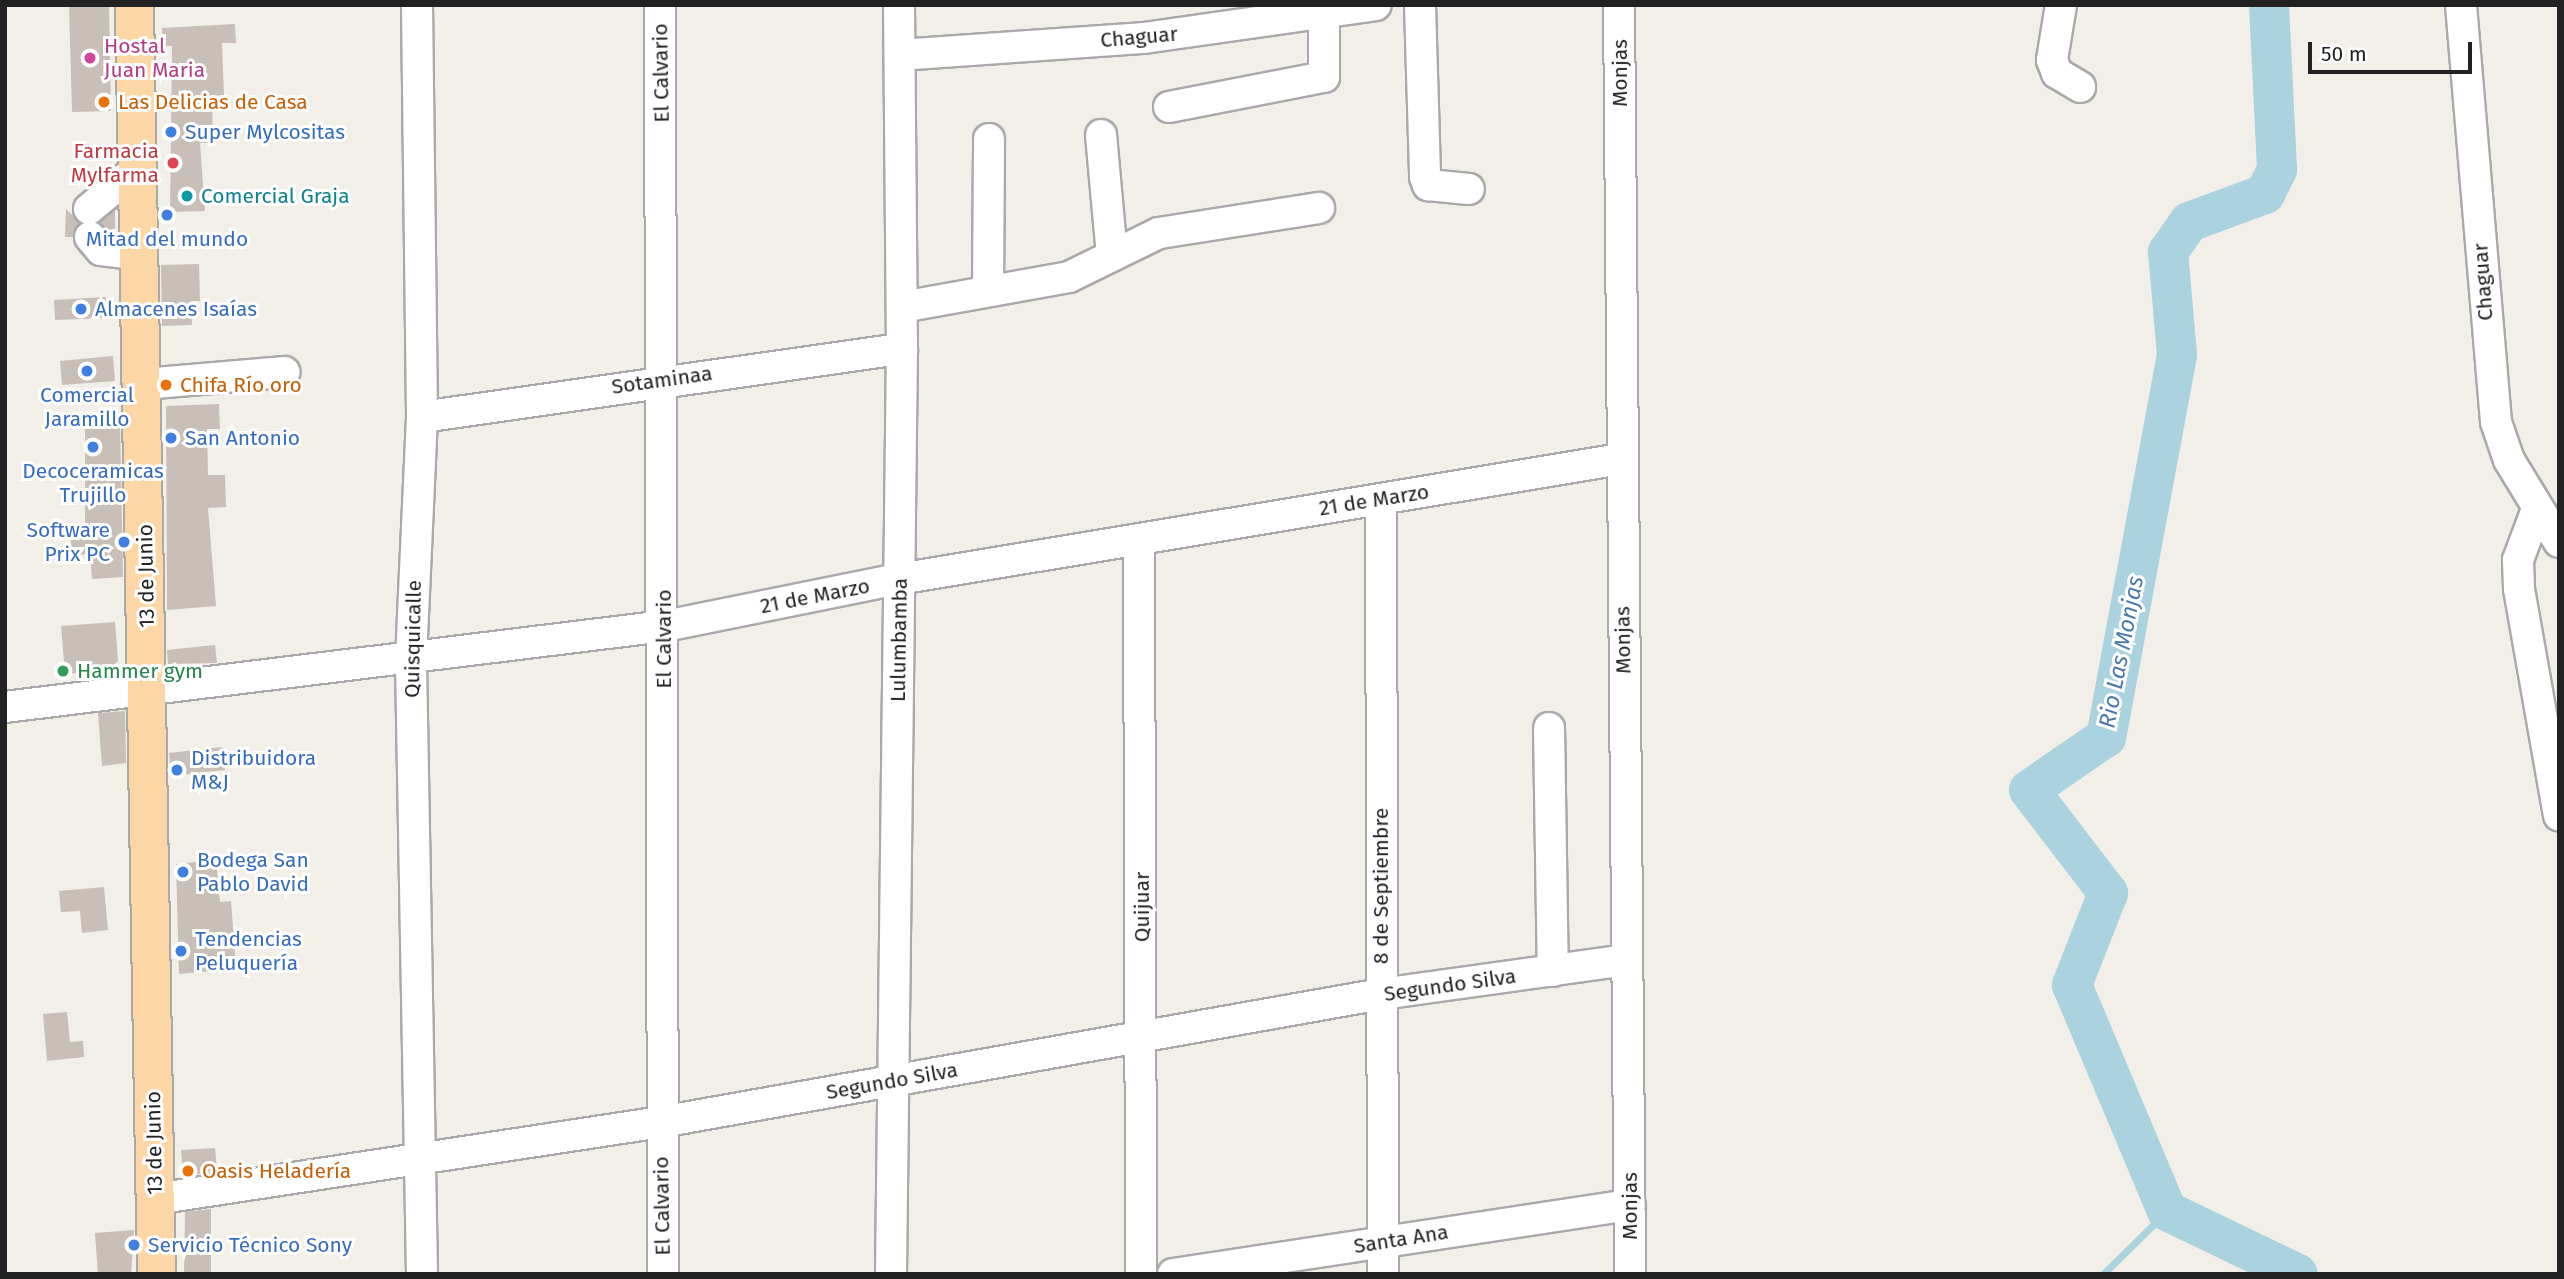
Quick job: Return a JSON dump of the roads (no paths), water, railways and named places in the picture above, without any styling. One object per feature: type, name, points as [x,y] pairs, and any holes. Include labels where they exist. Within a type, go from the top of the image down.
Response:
[{"type":"main road","name":"13 de Junio","points":[[134,5],[136,254],[144,384],[156,1274]]},
{"type":"street","name":"Quisquicalle","points":[[418,5],[422,417],[411,662],[422,1274]]},
{"type":"street","name":"El Calvario","points":[[660,5],[660,379],[665,626],[661,1122],[663,1274]]},
{"type":"street","name":"Lulumbamba","points":[[891,1274],[902,349],[899,5]]},
{"type":"street","name":"Chaguar","points":[[900,55],[1144,38],[1376,5]]},
{"type":"street","points":[[1420,5],[1425,177],[1436,188],[1469,189]]},
{"type":"street","name":"Monjas","points":[[1619,5],[1630,1274]]},
{"type":"street","points":[[2061,5],[2052,60],[2057,73],[2080,88]]},
{"type":"street","name":"Chaguar","points":[[2461,5],[2489,382],[2509,460],[2559,542]]},
{"type":"street","points":[[1169,107],[1324,76],[1310,13]]},
{"type":"street","points":[[1101,135],[1112,256]]},
{"type":"street","points":[[988,291],[989,139]]},
{"type":"street","points":[[136,170],[90,223],[100,250],[136,254]]},
{"type":"street","points":[[902,307],[1069,277],[1159,233],[1319,208]]},
{"type":"street","name":"Sotaminaa","points":[[422,417],[660,379],[902,349]]},
{"type":"street","points":[[144,384],[284,372]]},
{"type":"street","name":"21 de Marzo","points":[[5,707],[411,662],[665,626],[899,579],[1621,459]]},
{"type":"street","name":"8 de Septiembre","points":[[1381,499],[1383,1274]]},
{"type":"street","points":[[2537,509],[2518,560],[2519,589],[2559,816]]},
{"type":"street","name":"Quijuar","points":[[1139,540],[1143,1036],[1141,1274]]},
{"type":"street","points":[[1549,728],[1553,971]]},
{"type":"street","name":"Segundo Silva","points":[[155,1199],[421,1162],[1381,994],[1627,960]]},
{"type":"street","name":"Santa Ana","points":[[1173,1274],[1630,1205]]},
{"type":"waterway","name":"Rio Las Monjas","points":[[2269,5],[2277,170],[2265,194],[2189,222],[2168,252],[2177,355],[2106,737],[2029,790],[2108,893],[2072,985],[2167,1211],[2298,1274]]},
{"type":"waterway","points":[[2103,1274],[2167,1211]]},
{"type":"place","name":"Hostal Juan Maria","points":[[90,58]]},
{"type":"place","name":"Las Delicias de Casa","points":[[104,102]]},
{"type":"place","name":"Super Mylcositas","points":[[171,132]]},
{"type":"place","name":"Farmacia Mylfarma","points":[[173,163]]},
{"type":"place","name":"Comercial Graja","points":[[187,196]]},
{"type":"place","name":"Mitad del mundo","points":[[167,215]]},
{"type":"place","name":"Almacenes Isaías","points":[[81,309]]},
{"type":"place","name":"Comercial Jaramillo","points":[[87,371]]},
{"type":"place","name":"Chifa Río oro","points":[[166,385]]},
{"type":"place","name":"San Antonio","points":[[171,438]]},
{"type":"place","name":"Decoceramicas Trujillo","points":[[93,447]]},
{"type":"place","name":"Software Prix PC","points":[[124,542]]},
{"type":"place","name":"Hammer gym","points":[[63,671]]},
{"type":"place","name":"Distribuidora M&J","points":[[177,770]]},
{"type":"place","name":"Bodega San Pablo David","points":[[183,872]]},
{"type":"place","name":"Tendencias Peluquería","points":[[181,951]]},
{"type":"place","name":"Oasis Heladería","points":[[188,1171]]},
{"type":"place","name":"Servicio Técnico Sony","points":[[134,1245]]}]
